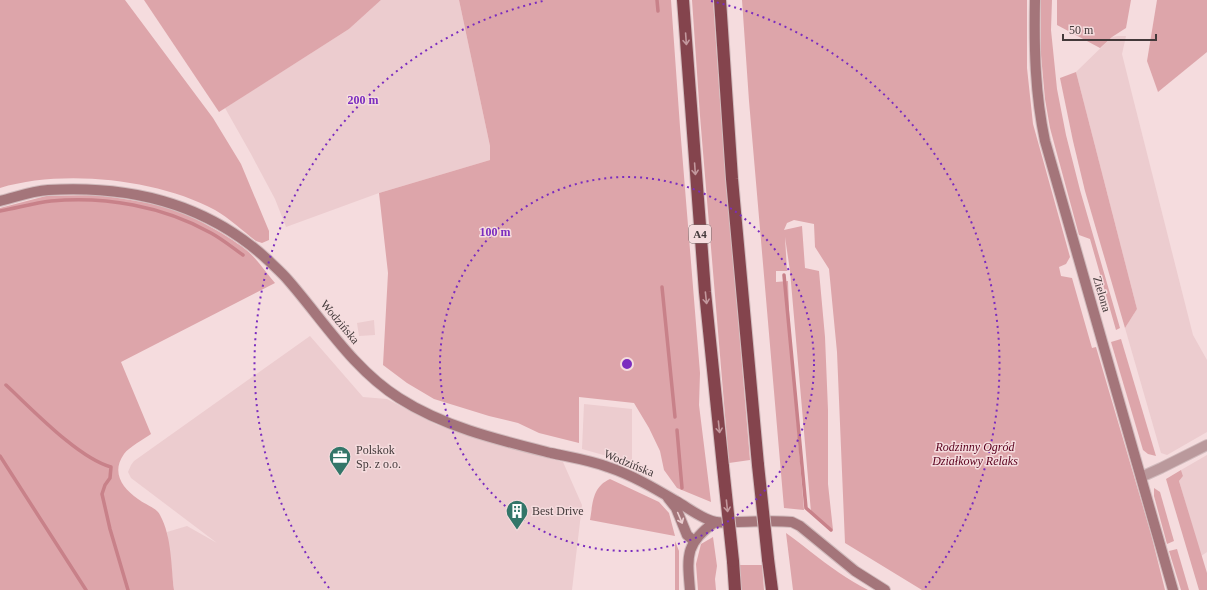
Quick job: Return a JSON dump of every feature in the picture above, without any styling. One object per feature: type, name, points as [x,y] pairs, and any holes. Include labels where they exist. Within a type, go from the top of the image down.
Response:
[{"type":"highway","name":"A4","points":[[683,0],[702,260],[736,590]]},
{"type":"highway","points":[[720,0],[733,187],[758,465],[772,590]]},
{"type":"street","name":"Zielona","points":[[1035,0],[1035,67],[1039,106],[1045,141],[1173,590]]},
{"type":"street","name":"Wodzińska","points":[[0,201],[46,190],[93,189],[128,192],[148,196],[172,204],[219,223],[253,246],[287,278],[341,344],[362,367],[397,397],[414,408],[451,424],[505,442],[606,466],[632,477],[703,517],[715,522],[792,522],[800,526],[855,571],[885,590]]},
{"type":"street","points":[[1141,477],[1207,445]]},
{"type":"street","name":"Wodzińska","points":[[664,494],[676,508],[687,535],[694,541]]},
{"type":"street","points":[[690,590],[688,559],[690,550],[694,541],[702,531],[715,522]]},
{"type":"shaded area","points":[[381,0],[459,0],[490,146],[490,160],[379,193],[286,227],[275,199],[225,108],[349,29]]},
{"type":"shaded area","points":[[1126,36],[1122,54],[1134,102],[1193,335],[1207,360],[1207,432],[1167,455],[1161,453],[1125,328],[1137,309],[1076,72],[1112,37]]},
{"type":"shaded area","points":[[374,320],[375,335],[359,336],[357,323]]},
{"type":"shaded area","points":[[310,336],[363,397],[387,399],[437,425],[563,462],[582,505],[572,590],[174,590],[167,532],[187,526],[217,543],[131,478],[128,472],[131,465],[134,461]]},
{"type":"shaded area","points":[[584,404],[632,409],[632,463],[582,449]]},
{"type":"shaded area","points":[[1207,455],[1207,552],[1201,556],[1179,481],[1183,476],[1181,470]]},
{"type":"green space","points":[[0,0],[125,0],[213,118],[241,164],[269,231],[269,240],[262,243],[256,241],[220,213],[192,199],[138,184],[80,178],[25,182],[0,188]]},
{"type":"green space","points":[[144,0],[381,0],[349,29],[219,112]]},
{"type":"green space","points":[[459,0],[671,0],[700,373],[699,405],[711,502],[677,488],[664,470],[660,451],[649,428],[634,403],[579,397],[579,443],[539,433],[518,423],[489,416],[434,399],[407,383],[383,365],[388,273],[379,193],[490,160],[490,146]]},
{"type":"green space","points":[[692,0],[713,0],[750,460],[729,463],[700,116]]},
{"type":"green space","name":"Rodzinny Ogród Działkowy Relaks","points":[[742,0],[1027,0],[1027,68],[1033,124],[1070,257],[1066,264],[1059,267],[1061,276],[1072,278],[1092,348],[1096,347],[1151,534],[1165,590],[922,590],[845,543],[837,352],[829,269],[815,247],[814,224],[794,220],[787,223],[784,230],[802,226],[805,268],[819,271],[825,337],[828,410],[828,484],[833,530],[811,512],[790,271],[785,237],[787,271],[776,271],[776,282],[788,281],[790,341],[804,510],[784,508],[749,101]]},
{"type":"green space","points":[[1041,0],[1052,0],[1051,30],[1057,89],[1066,135],[1080,190],[1120,328],[1116,330],[1090,239],[1079,235],[1050,128],[1045,99],[1041,55]]},
{"type":"green space","points":[[1057,0],[1131,0],[1126,28],[1112,37],[1100,48],[1057,25]]},
{"type":"green space","points":[[1157,0],[1207,0],[1207,52],[1158,92],[1147,61]]},
{"type":"green space","points":[[1076,72],[1137,309],[1125,328],[1085,191],[1060,78]]},
{"type":"green space","points":[[96,195],[156,205],[185,214],[217,231],[249,252],[275,283],[121,362],[151,434],[126,451],[120,461],[118,473],[123,485],[132,495],[156,510],[160,515],[169,542],[174,590],[0,590],[0,208],[46,196]]},
{"type":"green space","points":[[1121,339],[1156,456],[1148,454],[1143,450],[1111,342]]},
{"type":"green space","points":[[1181,470],[1183,476],[1179,481],[1207,573],[1207,590],[1199,590],[1166,479]]},
{"type":"green space","points":[[610,479],[659,502],[669,513],[675,536],[590,520],[594,496],[600,486]]},
{"type":"green space","points":[[1154,488],[1160,492],[1174,541],[1167,544],[1154,496]]},
{"type":"green space","points":[[786,533],[853,582],[868,590],[793,590]]},
{"type":"green space","points":[[713,537],[717,566],[715,579],[716,590],[698,590],[696,564],[701,544]]},
{"type":"green space","points":[[675,541],[679,551],[679,590],[675,590]]},
{"type":"green space","points":[[1177,549],[1189,590],[1181,590],[1169,551]]},
{"type":"green space","points":[[739,565],[762,565],[764,590],[741,590]]},
{"type":"waterway","points":[[657,0],[658,11]]},
{"type":"waterway","points":[[0,211],[51,201],[71,200],[92,200],[133,205],[173,216],[193,224],[215,235],[243,255]]},
{"type":"waterway","points":[[784,275],[806,508],[831,530]]},
{"type":"waterway","points":[[662,287],[675,417]]},
{"type":"waterway","points":[[6,385],[56,432],[84,454],[111,467],[110,478],[105,485],[102,494],[110,529],[128,590]]},
{"type":"waterway","points":[[677,430],[682,488]]},
{"type":"waterway","points":[[0,456],[86,590]]},
{"type":"place","name":"Polskok Sp. z o.o.","points":[[340,476]]},
{"type":"place","name":"Best Drive","points":[[517,530]]}]
